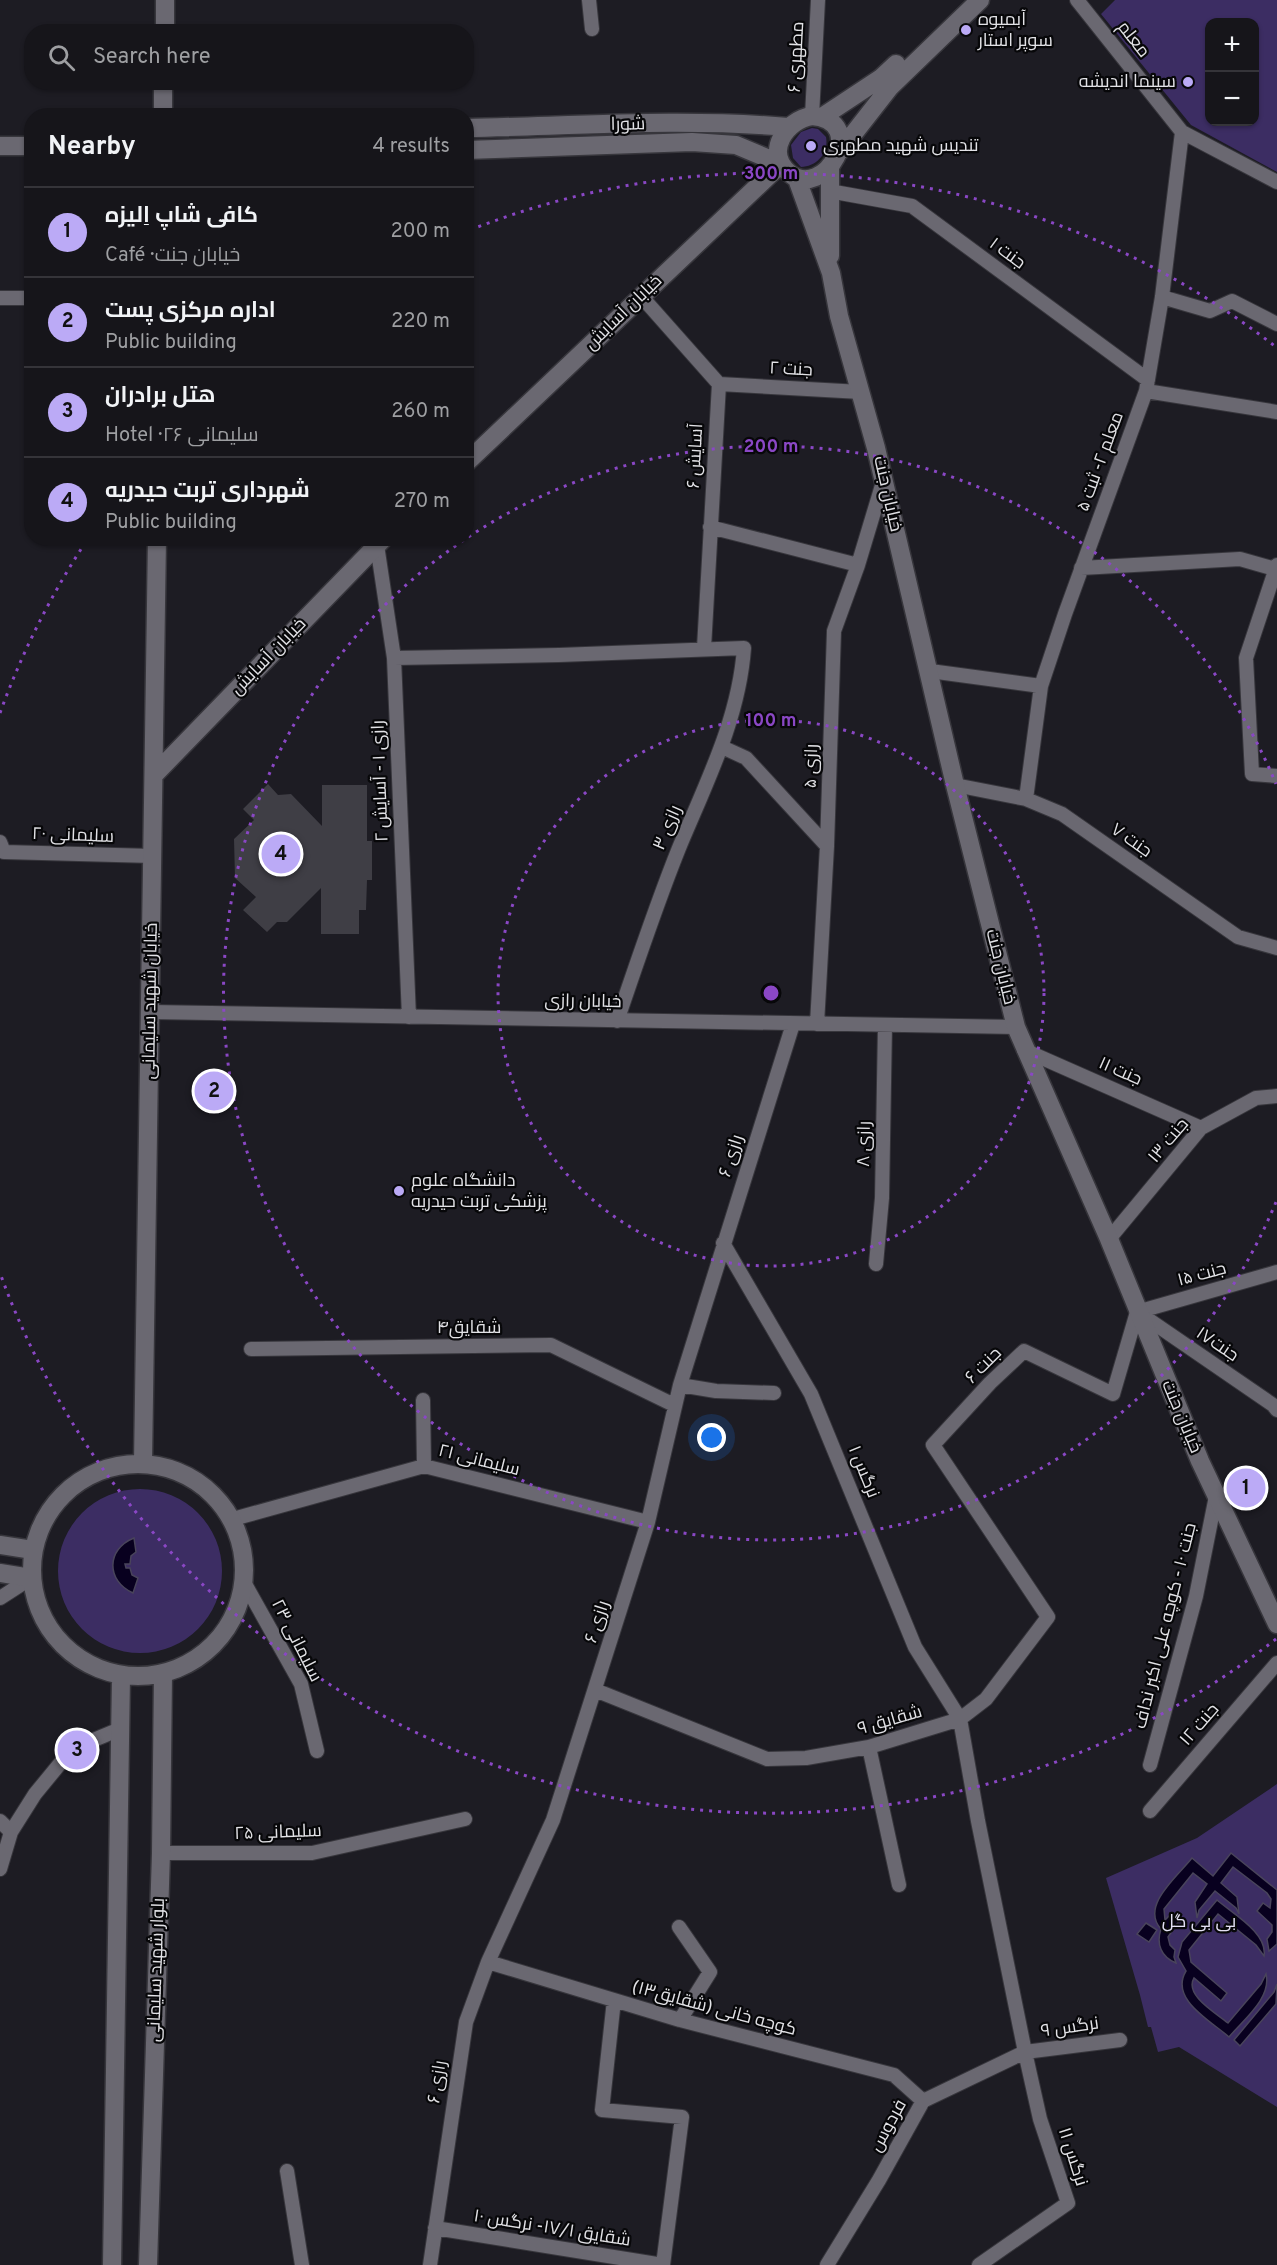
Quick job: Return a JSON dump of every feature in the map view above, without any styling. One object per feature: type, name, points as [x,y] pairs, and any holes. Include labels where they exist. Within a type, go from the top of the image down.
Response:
[{"type":"street","points":[[165,0],[165,24]]},
{"type":"street","points":[[589,0],[592,29]]},
{"type":"street","name":"مطهری ۶","points":[[817,116],[818,0]]},
{"type":"street","points":[[962,0],[881,78],[817,116],[801,117],[788,127],[779,142],[778,153],[781,164],[787,172],[797,179],[810,179],[830,167],[890,87],[980,0]]},
{"type":"street","name":"معلم","points":[[1077,0],[1182,132],[1277,182]]},
{"type":"street","points":[[163,90],[163,108]]},
{"type":"street","points":[[817,116],[831,123],[838,131],[840,151]]},
{"type":"street","name":"شورا","points":[[474,128],[693,124],[753,124],[788,127]]},
{"type":"street","name":"معلم ۲- ثبت ۵","points":[[1026,799],[1041,686],[1147,386],[1162,297],[1182,132]]},
{"type":"street","name":"شورا","points":[[474,150],[692,142],[736,146],[781,164]]},
{"type":"street","points":[[0,146],[24,146]]},
{"type":"street","name":"خیابان آسایش","points":[[474,455],[781,164]]},
{"type":"street","name":"خیابان جنت","points":[[830,167],[831,273],[839,316],[861,392],[1016,1028],[1216,1496],[1277,1624]]},
{"type":"street","name":"خیابان جنت","points":[[797,179],[831,273]]},
{"type":"street","name":"جنت ۱","points":[[829,191],[912,206],[1147,386]]},
{"type":"street","points":[[641,296],[719,384]]},
{"type":"street","points":[[1162,297],[1210,311],[1232,301],[1277,324]]},
{"type":"street","points":[[0,298],[24,298]]},
{"type":"street","name":"جنت ۲","points":[[719,384],[861,392]]},
{"type":"street","name":"آسایش ۶","points":[[704,648],[719,384]]},
{"type":"street","points":[[1147,386],[1277,412]]},
{"type":"street","name":"رازی ۵","points":[[817,1024],[827,846],[834,631],[858,565],[883,482]]},
{"type":"street","points":[[710,527],[858,565]]},
{"type":"street","name":"خیابان شهید سلیمانی","points":[[144,1463],[158,546]]},
{"type":"street","name":"خیابان آسایش","points":[[154,775],[376,546]]},
{"type":"street","name":"رازی ۱ - آسایش ۲","points":[[380,546],[394,658],[409,1017]]},
{"type":"street","points":[[1081,568],[1240,559],[1276,567],[1246,658],[1252,774],[1277,776]]},
{"type":"street","points":[[394,658],[559,656],[704,648]]},
{"type":"street","name":"رازی ۳","points":[[617,1021],[665,884],[722,747],[743,666],[744,648],[704,648]]},
{"type":"street","points":[[930,671],[1041,686]]},
{"type":"street","points":[[722,747],[746,758],[827,846]]},
{"type":"street","name":"جنت ۷","points":[[955,785],[1026,799],[1062,814],[1238,938],[1277,948]]},
{"type":"street","name":"سلیمانی ۲۰","points":[[0,842],[4,852],[153,856]]},
{"type":"street","name":"خیابان رازی","points":[[151,1012],[1016,1028]]},
{"type":"street","name":"رازی ۶","points":[[430,2265],[466,2022],[488,1962],[553,1820],[648,1522],[674,1405],[793,1024]]},
{"type":"street","name":"رازی ۸","points":[[876,1264],[882,1198],[885,1025]]},
{"type":"street","name":"جنت ۱۱","points":[[1024,1050],[1201,1128]]},
{"type":"street","name":"جنت ۱۳","points":[[1108,1239],[1201,1128],[1256,1098],[1277,1096]]},
{"type":"street","name":"نرگس ۱","points":[[723,1243],[811,1394],[915,1647],[960,1719]]},
{"type":"street","name":"جنت ۱۵","points":[[1137,1311],[1277,1272]]},
{"type":"street","name":"جنت۱۷","points":[[1137,1311],[1276,1406]]},
{"type":"street","name":"جنت ۶","points":[[985,1525],[933,1445],[990,1383],[1024,1351],[1113,1394],[1137,1311]]},
{"type":"street","name":"شقایق۴","points":[[251,1349],[551,1345],[674,1405]]},
{"type":"street","points":[[680,1385],[716,1390],[774,1393]]},
{"type":"street","points":[[423,1400],[424,1466]]},
{"type":"street","points":[[144,1463],[171,1468],[195,1480],[216,1497],[233,1519],[244,1550],[245,1584],[238,1609],[226,1632],[209,1651],[188,1665],[163,1674],[121,1676],[94,1668],[70,1652],[50,1631],[37,1606],[31,1578],[33,1550],[43,1521],[61,1496],[85,1478],[113,1466],[144,1463]]},
{"type":"street","name":"سلیمانی ۲۱","points":[[233,1519],[424,1466],[648,1522]]},
{"type":"street","name":"جنت ۱۰ - کوچه علی اکبر نداف","points":[[1150,1765],[1196,1596],[1216,1496]]},
{"type":"street","name":"شقایق ۹","points":[[595,1690],[767,1759],[806,1758],[869,1747],[960,1719],[986,1699],[1048,1617],[985,1525]]},
{"type":"street","points":[[0,1545],[33,1550]]},
{"type":"street","points":[[0,1573],[31,1578]]},
{"type":"street","points":[[0,1598],[31,1578]]},
{"type":"street","name":"سلیمانی ۲۳","points":[[245,1584],[301,1684],[317,1751]]},
{"type":"street","name":"جنت ۱۲","points":[[1150,1811],[1277,1663]]},
{"type":"street","name":"بلوار شهید سلیمانی","points":[[148,2265],[161,1853],[163,1674]]},
{"type":"street","points":[[112,2265],[121,1676]]},
{"type":"street","points":[[960,1719],[978,1821],[1025,2052]]},
{"type":"street","points":[[0,1869],[11,1832],[35,1794],[72,1749],[120,1729]]},
{"type":"street","points":[[869,1747],[899,1885]]},
{"type":"street","name":"سلیمانی ۲۵","points":[[161,1853],[312,1853],[465,1819]]},
{"type":"street","points":[[0,1821],[11,1832]]},
{"type":"street","points":[[679,1927],[710,1972],[680,2020]]},
{"type":"street","name":"کوچه خانی (شقایق۱۳)","points":[[488,1962],[680,2020],[894,2074],[923,2101]]},
{"type":"street","points":[[615,2000],[602,2109],[682,2117],[663,2265]]},
{"type":"street","name":"نرگس ۹","points":[[1025,2052],[1120,2040]]},
{"type":"street","name":"فردوس","points":[[827,2265],[879,2180],[923,2101],[1025,2052]]},
{"type":"street","name":"نرگس ۱۱","points":[[979,2265],[1068,2203],[1040,2119],[1025,2052]]},
{"type":"street","points":[[287,2171],[302,2265]]},
{"type":"street","name":"شقایق ۱۷/۱- نرگس ۱۰","points":[[435,2228],[663,2265]]},
{"type":"green space","points":[[1115,0],[1277,0],[1277,172],[1191,125],[1101,14]]},
{"type":"green space","points":[[812,128],[818,129],[826,137],[826,148],[821,158],[801,167],[793,158],[791,145],[801,132]]},
{"type":"green space","points":[[140,1489],[171,1495],[198,1513],[216,1540],[222,1571],[216,1602],[198,1629],[171,1647],[140,1653],[109,1647],[82,1629],[64,1602],[58,1571],[64,1540],[82,1513],[109,1495]]},
{"type":"green space","name":"بی بی گل","points":[[1277,1784],[1277,2107],[1179,2047],[1158,2052],[1151,2027],[1148,2027],[1106,1878],[1197,1838]]},
{"type":"shaded area","points":[[134,1538],[136,1552],[131,1556],[130,1564],[125,1564],[126,1568],[130,1568],[132,1575],[138,1578],[133,1593],[118,1581],[113,1565],[118,1550]]},
{"type":"shaded area","points":[[1231,1853],[1277,1890],[1277,1944],[1269,1951],[1267,1939],[1272,1932],[1272,1925],[1257,1911],[1263,1903],[1270,1908],[1271,1899],[1267,1893],[1233,1867],[1221,1883],[1237,1897],[1239,1914],[1236,1908],[1215,1891],[1199,1910],[1197,1918],[1195,1902],[1207,1884],[1193,1873],[1164,1909],[1165,1920],[1171,1914],[1179,1921],[1168,1937],[1170,1945],[1175,1950],[1176,1963],[1163,1954],[1161,1949],[1159,1940],[1161,1929],[1156,1920],[1155,1911],[1158,1901],[1192,1858],[1213,1876]]},
{"type":"shaded area","points":[[1217,1900],[1255,1932],[1264,1948],[1264,1956],[1256,1945],[1218,1914],[1189,1950],[1191,1962],[1227,1993],[1221,2001],[1194,1978],[1193,1991],[1203,2003],[1228,2023],[1261,1984],[1266,1974],[1267,1983],[1261,2000],[1229,2037],[1187,2000],[1182,1981],[1186,1971],[1178,1957],[1182,1942]]},
{"type":"shaded area","points":[[1146,1923],[1157,1930],[1149,1942],[1137,1934]]},
{"type":"shaded area","points":[[1277,1984],[1276,2004],[1240,2046],[1234,2040],[1274,1992]]},
{"type":"building","points":[[268,784],[278,795],[291,794],[322,826],[322,785],[367,785],[367,841],[372,841],[372,880],[367,880],[366,910],[359,910],[359,934],[321,934],[321,888],[287,922],[277,922],[267,932],[243,910],[256,897],[235,878],[234,839],[254,820],[243,809]]},
{"type":"place","name":"آبمیوه سوپر استار","points":[[966,30]]},
{"type":"place","name":"سینما اندیشه","points":[[1188,82]]},
{"type":"place","name":"تندیس شهید مطهری","points":[[811,146]]},
{"type":"place","name":"شهرداری تربت حیدریه","points":[[281,854]]},
{"type":"place","name":"اداره مرکزی پست","points":[[214,1091]]},
{"type":"place","name":"دانشگاه علوم پزشکی تربت حیدریه","points":[[399,1191]]},
{"type":"place","name":"کافی شاپ اِلیزه","points":[[1246,1488]]},
{"type":"place","name":"هتل برادران","points":[[77,1750]]}]
